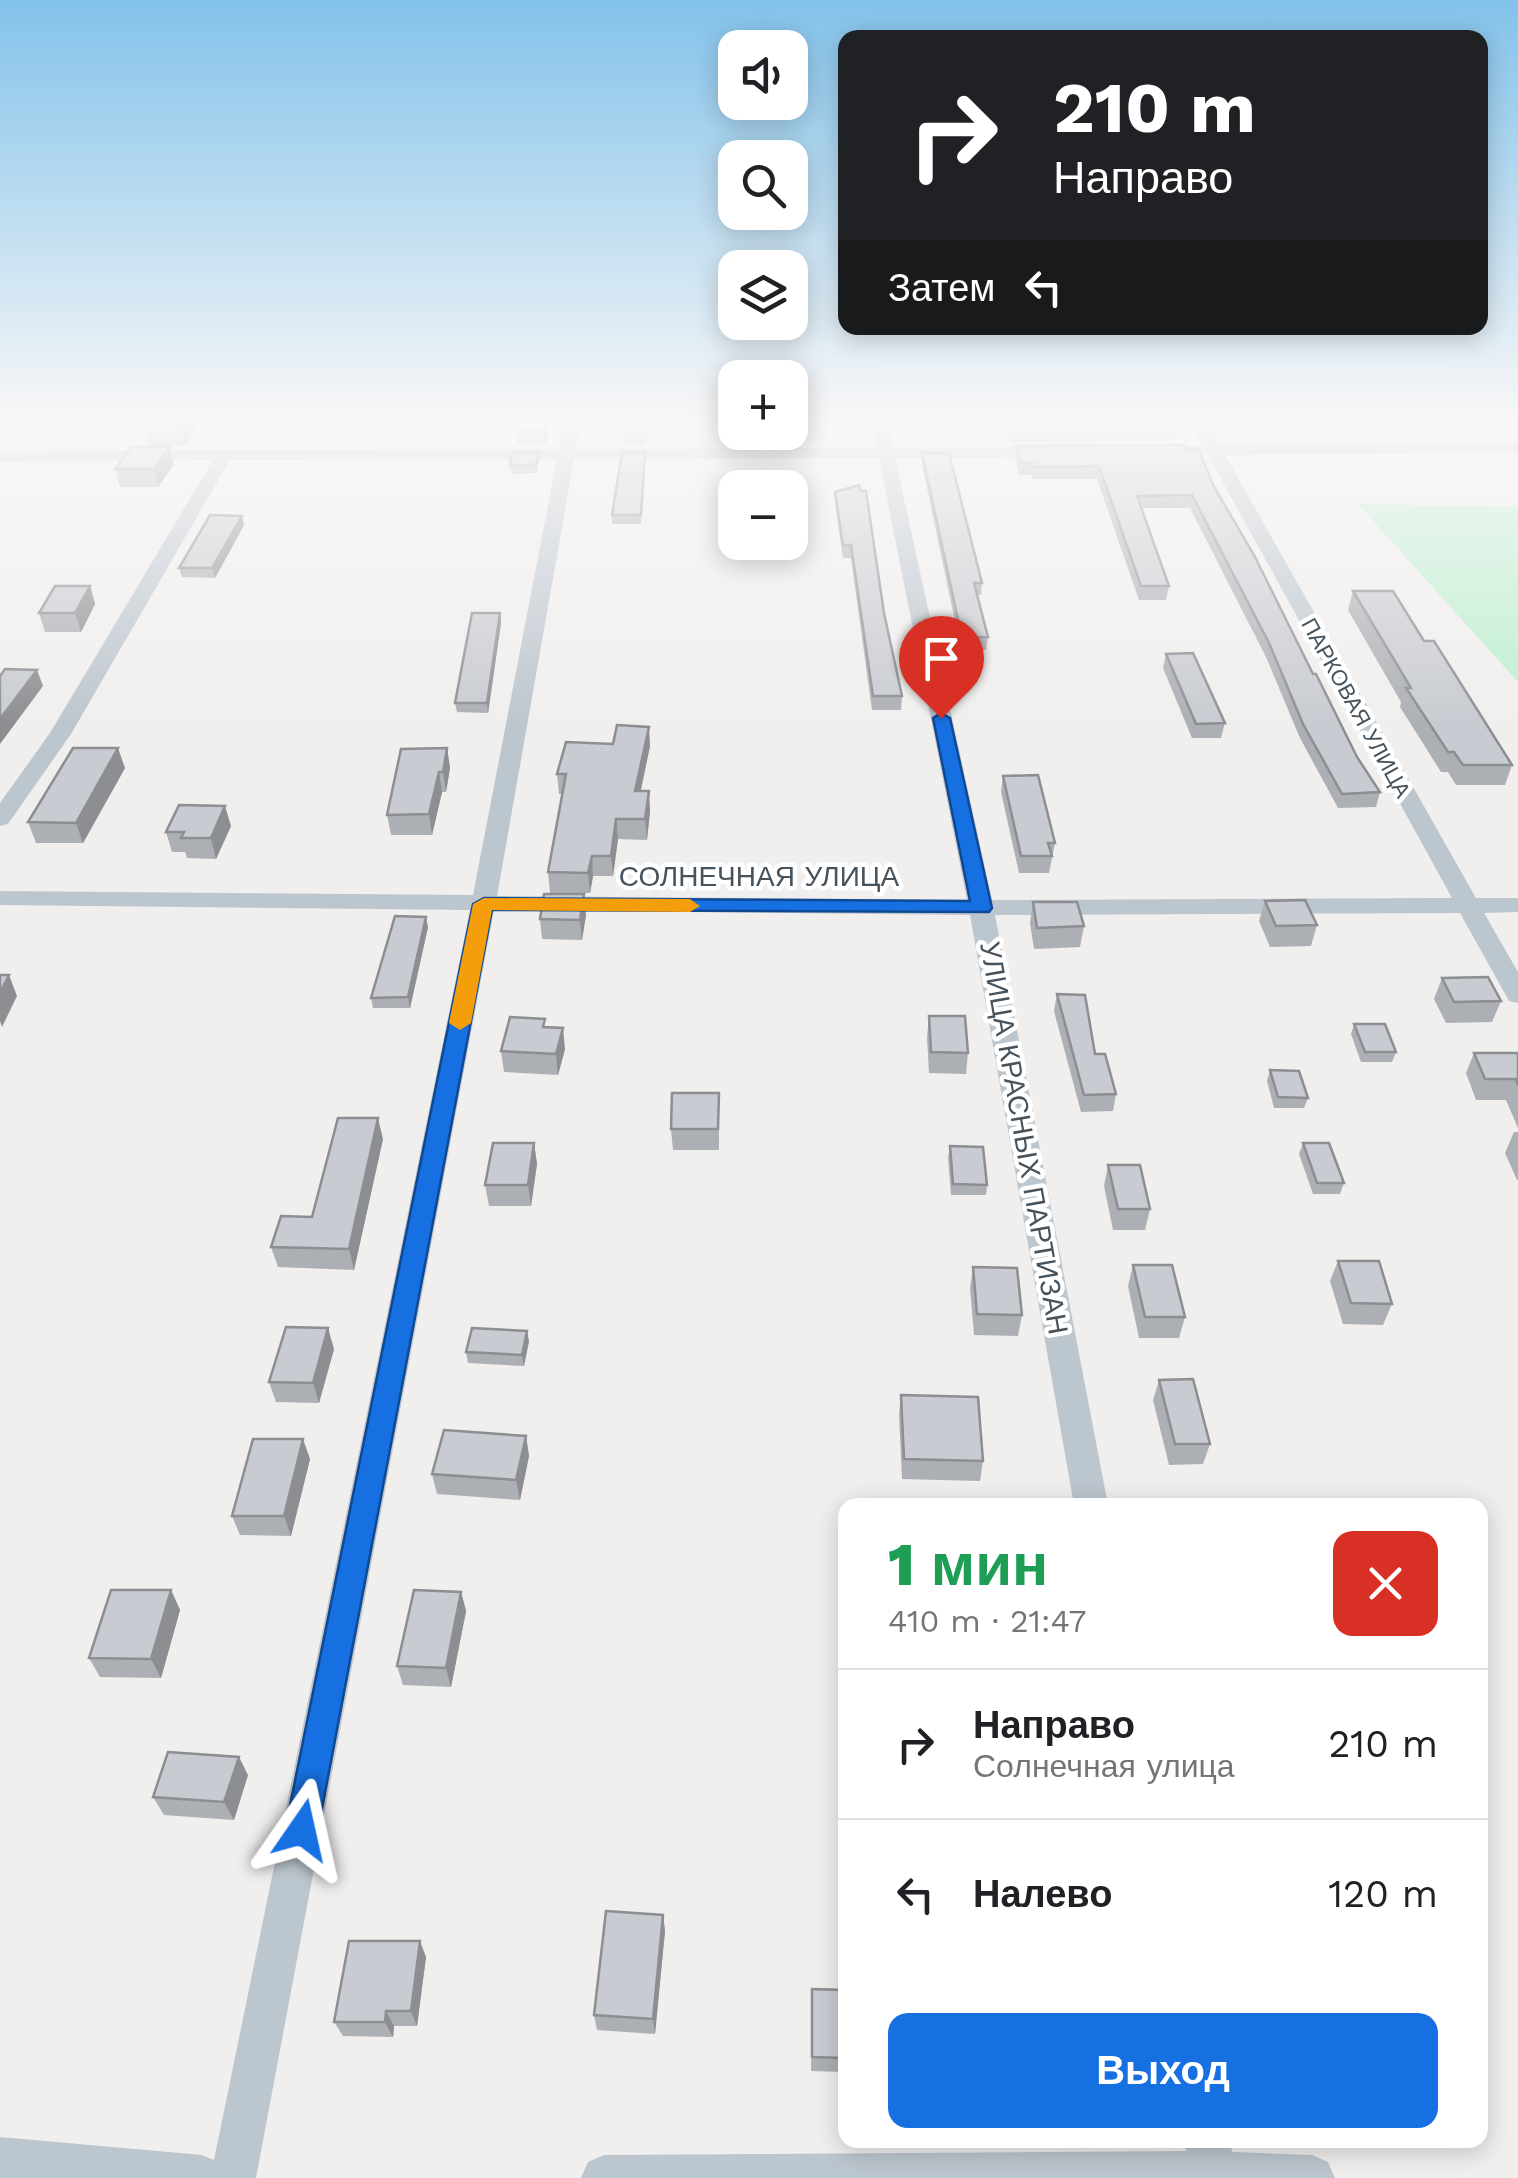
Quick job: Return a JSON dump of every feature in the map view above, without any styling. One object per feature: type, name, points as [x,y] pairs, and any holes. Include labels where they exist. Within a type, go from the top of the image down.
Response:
[{"type":"street","points":[[0,818],[60,734],[186,522]]},
{"type":"street","points":[[234,2178],[484,904],[554,522]]},
{"type":"street","name":"УЛИЦА КРАСНЫХ ПАРТИЗАН","points":[[899,522],[982,908],[1090,1498]]},
{"type":"street","name":"ПАРКОВАЯ УЛИЦА","points":[[1251,522],[1518,995]]},
{"type":"street","name":"СОЛНЕЧНАЯ УЛИЦА","points":[[0,898],[982,908],[1518,905]]},
{"type":"street","points":[[604,2178],[1210,2157],[1312,2178]]},
{"type":"street","points":[[0,2160],[202,2178]]},
{"type":"green space","points":[[1374,522],[1518,522],[1518,682]]},
{"type":"building","points":[[206,522],[239,522],[212,568],[179,568]]},
{"type":"building","points":[[839,522],[871,522],[902,696],[873,696],[851,545],[843,545]]},
{"type":"building","points":[[937,522],[966,522],[982,583],[974,583],[988,637],[962,638]]},
{"type":"building","points":[[1118,522],[1146,522],[1169,586],[1141,586]]},
{"type":"building","points":[[1206,522],[1234,522],[1357,757],[1380,792],[1342,794],[1303,724],[1269,643]]},
{"type":"building","points":[[55,586],[90,586],[75,613],[39,613]]},
{"type":"building","points":[[1353,591],[1393,591],[1424,641],[1434,641],[1512,765],[1463,765],[1454,752],[1448,752],[1406,688],[1411,688]]},
{"type":"building","points":[[472,613],[500,613],[487,703],[455,703]]},
{"type":"building","points":[[1193,653],[1225,723],[1196,724],[1166,654]]},
{"type":"building","points":[[5,669],[37,670],[0,719],[0,676]]},
{"type":"building","points":[[617,725],[649,727],[635,791],[649,791],[645,819],[616,819],[611,856],[592,856],[588,873],[548,872],[566,774],[557,774],[566,742],[613,744]]},
{"type":"building","points":[[73,748],[118,748],[76,823],[28,822]]},
{"type":"building","points":[[447,748],[429,814],[387,815],[401,749]]},
{"type":"building","points":[[1038,775],[1055,843],[1048,843],[1052,856],[1021,856],[1003,776]]},
{"type":"building","points":[[179,805],[225,806],[211,838],[181,838],[184,832],[166,832]]},
{"type":"building","points":[[544,894],[584,894],[580,920],[540,919]]},
{"type":"building","points":[[1305,900],[1317,925],[1276,926],[1265,901]]},
{"type":"building","points":[[1033,902],[1077,902],[1084,926],[1037,928]]},
{"type":"building","points":[[395,916],[426,917],[408,997],[371,998]]},
{"type":"building","points":[[0,975],[9,975],[0,993]]},
{"type":"building","points":[[1488,977],[1501,1001],[1454,1002],[1442,978]]},
{"type":"building","points":[[1057,994],[1085,995],[1095,1054],[1105,1054],[1116,1094],[1084,1095]]},
{"type":"building","points":[[929,1016],[965,1016],[968,1053],[931,1052]]},
{"type":"building","points":[[510,1017],[545,1019],[543,1027],[563,1028],[556,1054],[501,1051]]},
{"type":"building","points":[[1354,1024],[1385,1024],[1396,1052],[1365,1052]]},
{"type":"building","points":[[1474,1053],[1518,1053],[1518,1085],[1516,1079],[1485,1079]]},
{"type":"building","points":[[1270,1070],[1299,1071],[1308,1098],[1278,1097]]},
{"type":"building","points":[[672,1093],[719,1093],[718,1129],[671,1129]]},
{"type":"building","points":[[338,1118],[378,1118],[349,1249],[271,1247],[281,1216],[312,1217]]},
{"type":"building","points":[[493,1143],[534,1143],[528,1185],[485,1185]]},
{"type":"building","points":[[1303,1143],[1329,1143],[1344,1183],[1317,1183]]},
{"type":"building","points":[[950,1146],[983,1147],[987,1185],[953,1184]]},
{"type":"building","points":[[1108,1165],[1140,1165],[1150,1209],[1118,1209]]},
{"type":"building","points":[[1338,1261],[1379,1261],[1392,1304],[1351,1303]]},
{"type":"building","points":[[1133,1265],[1172,1265],[1185,1317],[1145,1317]]},
{"type":"building","points":[[973,1267],[1017,1268],[1022,1315],[977,1314]]},
{"type":"building","points":[[286,1327],[328,1328],[313,1383],[269,1382]]},
{"type":"building","points":[[472,1328],[527,1331],[522,1355],[466,1352]]},
{"type":"building","points":[[1193,1379],[1210,1444],[1175,1444],[1159,1380]]},
{"type":"building","points":[[901,1395],[978,1397],[983,1461],[904,1459]]},
{"type":"building","points":[[444,1430],[526,1436],[516,1480],[432,1474]]},
{"type":"building","points":[[253,1439],[303,1439],[284,1516],[232,1516]]},
{"type":"building","points":[[111,1590],[171,1590],[151,1659],[89,1658]]},
{"type":"building","points":[[414,1590],[461,1592],[446,1668],[397,1666]]},
{"type":"building","points":[[168,1752],[239,1757],[224,1802],[153,1797]]},
{"type":"building","points":[[606,1911],[663,1915],[653,2019],[594,2015]]},
{"type":"building","points":[[349,1941],[420,1941],[411,2011],[386,2011],[385,2022],[334,2022]]},
{"type":"building","points":[[812,1989],[838,1990],[838,2058],[812,2057]]},
{"type":"slow traffic","points":[[460,1023],[484,904],[690,906]]},
{"type":"route","points":[[302,1830],[484,904],[982,908],[941,718]]}]
